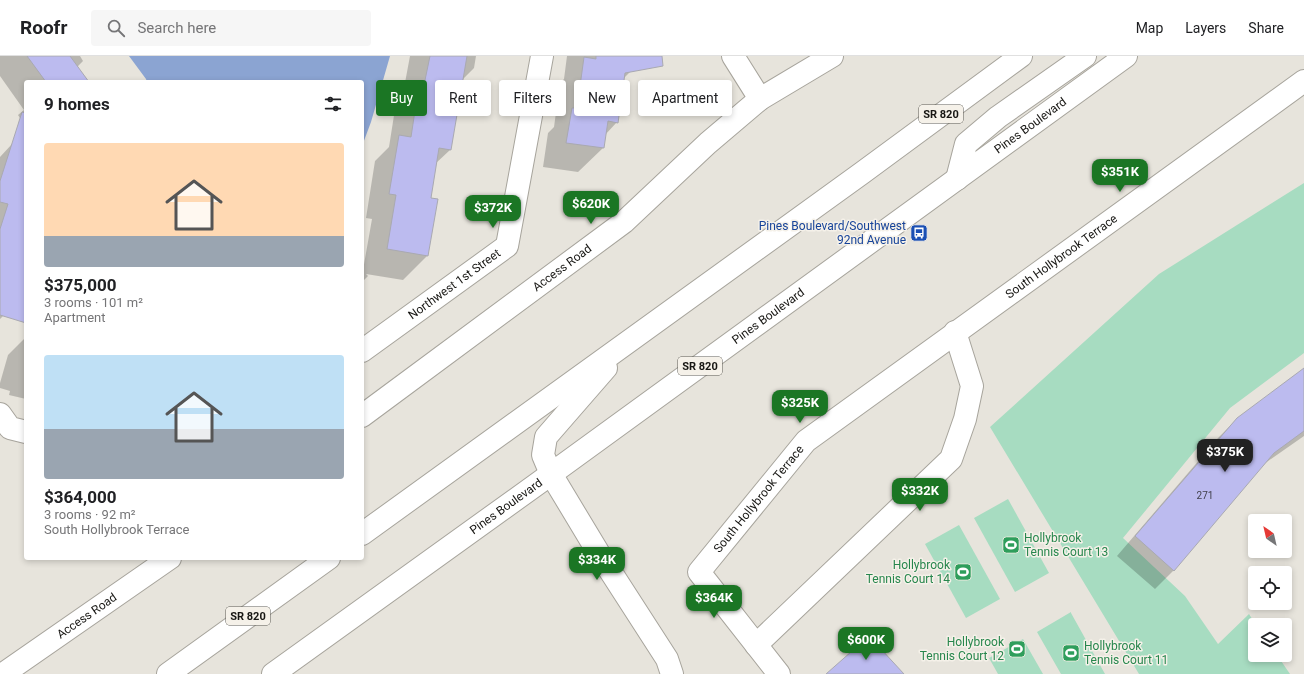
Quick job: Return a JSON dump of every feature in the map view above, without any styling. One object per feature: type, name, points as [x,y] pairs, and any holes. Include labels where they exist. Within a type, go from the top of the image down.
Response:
[{"type":"main road","name":"Northwest 1st Street","points":[[364,350],[507,246],[542,56]]},
{"type":"main road","points":[[733,56],[760,99]]},
{"type":"main road","name":"Access Road","points":[[364,415],[624,222],[708,143],[760,99],[832,56]]},
{"type":"main road","name":"SR 820","points":[[364,533],[1020,56]]},
{"type":"main road","points":[[958,179],[966,144],[998,117],[1085,56]]},
{"type":"main road","name":"Pines Boulevard","points":[[273,674],[1126,56]]},
{"type":"main road","name":"South Hollybrook Terrace","points":[[779,674],[698,572],[806,441],[1304,81]]},
{"type":"main road","points":[[756,645],[951,459],[966,420],[972,386],[955,332]]},
{"type":"main road","points":[[632,339],[546,437],[543,455],[551,474],[598,552],[667,659],[672,674]]},
{"type":"main road","points":[[0,414],[10,428],[24,432]]},
{"type":"main road","name":"Access Road","points":[[3,674],[161,560]]},
{"type":"main road","name":"SR 820","points":[[168,674],[326,560]]},
{"type":"green space","points":[[1304,183],[1304,353],[1230,408],[1123,538],[1185,596],[1218,644],[1249,614],[1252,618],[1248,618],[1248,662],[1282,662],[1290,674],[1139,674],[990,427],[1159,274]]},
{"type":"green space","name":"Hollybrook Tennis Court 13","points":[[1008,499],[1049,573],[1015,592],[974,518]]},
{"type":"green space","name":"Hollybrook Tennis Court 14","points":[[959,525],[1000,599],[966,618],[925,544]]},
{"type":"green space","name":"Hollybrook Tennis Court 11","points":[[1071,612],[1105,674],[1061,674],[1037,632]]},
{"type":"green space","name":"Hollybrook Tennis Court 12","points":[[1023,639],[1043,674],[998,674],[989,658]]},
{"type":"water","points":[[129,56],[390,56],[383,80],[376,80],[376,105],[364,141],[364,80],[146,80]]},
{"type":"building","points":[[27,56],[70,56],[88,80],[45,80]]},
{"type":"building","points":[[430,56],[467,56],[463,80],[435,80],[435,116],[457,116],[451,150],[439,148],[431,198],[438,199],[428,256],[387,249],[396,195],[389,194],[399,135],[411,137],[414,116],[427,116],[427,80],[425,80]]},
{"type":"building","points":[[596,56],[662,56],[663,66],[625,73],[624,80],[581,80],[584,57],[596,59]]},
{"type":"building","points":[[572,108],[574,108],[574,116],[619,116],[618,123],[608,121],[604,148],[566,143]]},
{"type":"building","points":[[22,112],[24,112],[24,322],[0,315],[0,229],[8,204],[0,202],[0,181]]},
{"type":"building","points":[[1304,368],[1304,431],[1274,453],[1174,571],[1135,536],[1237,418]]},
{"type":"building","points":[[869,636],[904,674],[826,674]]},
{"type":"place","name":"Pines Boulevard/Southwest 92nd Avenue","points":[[919,233]]},
{"type":"place","name":"Hollybrook Tennis Court 13","points":[[1011,545]]},
{"type":"place","name":"Hollybrook Tennis Court 14","points":[[963,572]]},
{"type":"place","name":"Hollybrook Tennis Court 12","points":[[1017,649]]},
{"type":"place","name":"Hollybrook Tennis Court 11","points":[[1071,653]]}]
